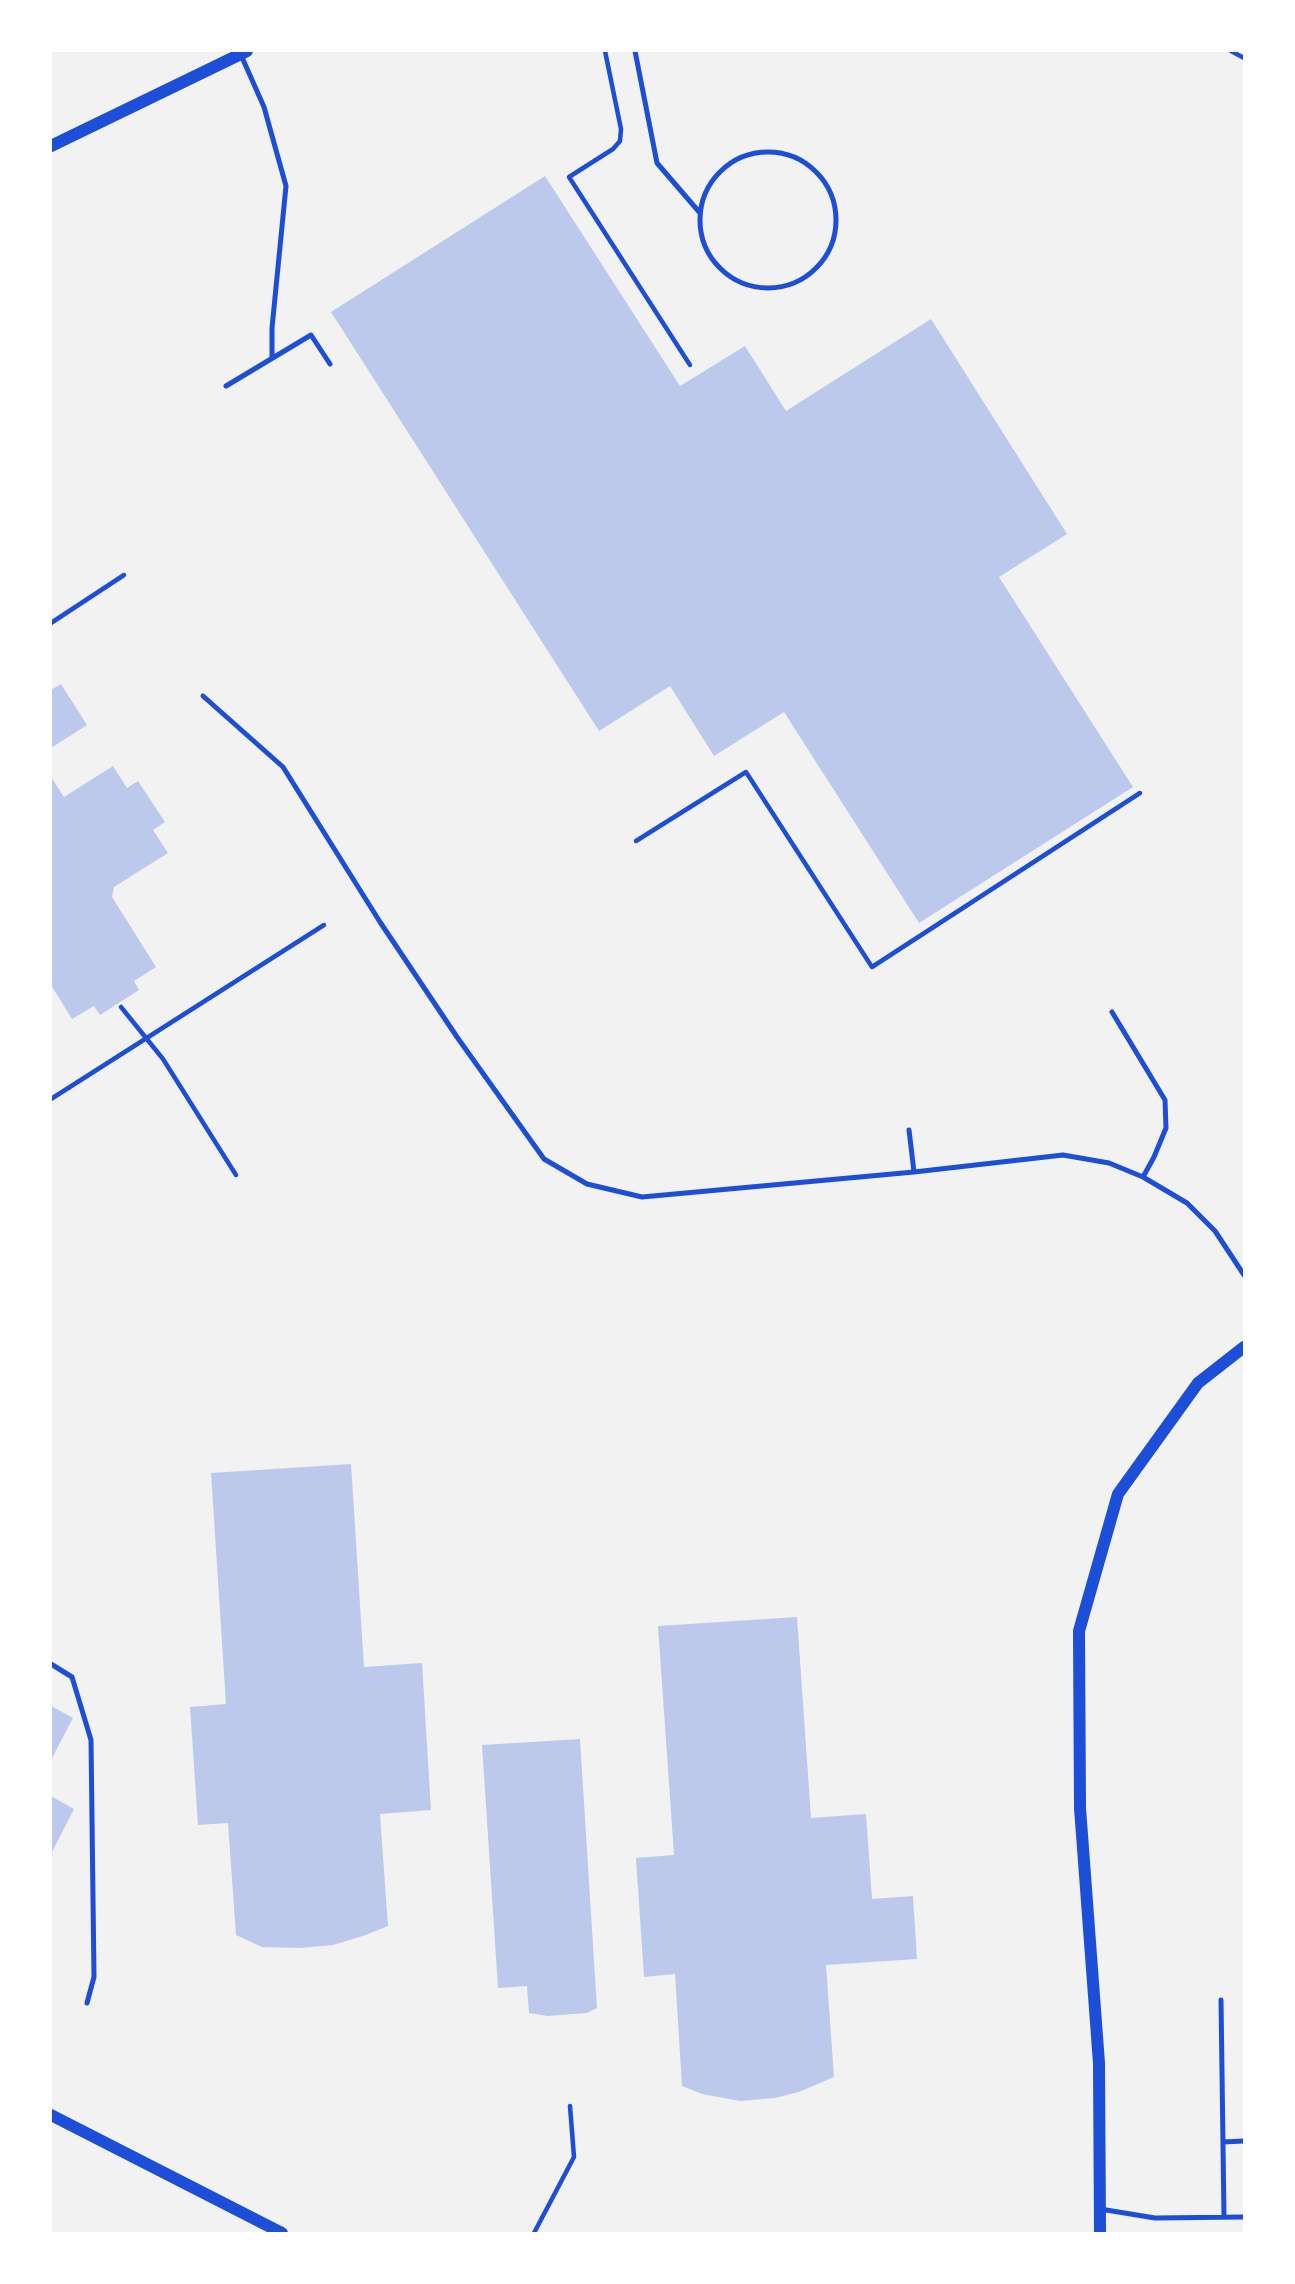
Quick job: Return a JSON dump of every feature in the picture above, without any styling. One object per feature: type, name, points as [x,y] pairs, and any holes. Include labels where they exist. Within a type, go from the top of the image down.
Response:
[{"type":"street","points":[[51,146],[244,52]]},
{"type":"street","points":[[1100,2233],[1099,2063],[1080,1808],[1079,1631],[1118,1494],[1198,1383],[1244,1347]]},
{"type":"street","points":[[51,2115],[282,2233]]},
{"type":"lane","points":[[635,51],[657,163],[700,213],[701,236],[710,257],[726,274],[746,284],[769,288],[792,284],[812,272],[827,254],[835,233],[835,210],[830,191],[819,175],[804,162],[786,154],[747,154],[729,163],[714,177],[704,194],[700,213]]},
{"type":"lane","points":[[244,52],[264,107],[286,186],[272,328],[272,358]]},
{"type":"lane","points":[[226,386],[311,335],[330,364]]},
{"type":"lane","points":[[203,696],[284,767],[380,922],[457,1037],[544,1159],[587,1184],[642,1197],[914,1172],[1063,1155],[1109,1163],[1143,1177],[1187,1203],[1215,1231],[1244,1275]]},
{"type":"lane","points":[[1112,1012],[1165,1100],[1166,1128],[1143,1177]]},
{"type":"lane","points":[[909,1130],[914,1172]]},
{"type":"lane","points":[[51,1664],[72,1677],[91,1740],[94,1977],[88,2003]]},
{"type":"lane","points":[[1220,2000],[1224,2217]]},
{"type":"lane","points":[[1223,2142],[1244,2141]]},
{"type":"lane","points":[[1100,2209],[1155,2218],[1244,2217]]},
{"type":"path","points":[[605,51],[621,129],[620,141],[569,177],[690,365]]},
{"type":"path","points":[[1231,51],[1244,58]]},
{"type":"path","points":[[51,623],[124,575]]},
{"type":"path","points":[[636,841],[746,772],[872,967],[1140,793]]},
{"type":"path","points":[[51,1099],[324,925]]},
{"type":"path","points":[[121,1007],[163,1059],[236,1175]]},
{"type":"path","points":[[534,2233],[574,2157],[570,2106]]},
{"type":"building","points":[[545,176],[680,386],[745,346],[786,411],[931,319],[1067,534],[999,577],[1133,787],[919,923],[784,712],[714,756],[670,686],[599,731],[331,312]]},
{"type":"building","points":[[61,684],[87,725],[51,748],[51,690]]},
{"type":"building","points":[[113,766],[127,788],[138,781],[165,822],[153,830],[168,853],[114,887],[112,897],[156,967],[134,981],[139,990],[100,1015],[94,1006],[72,1019],[51,985],[51,777],[64,797]]},
{"type":"building","points":[[351,1464],[364,1667],[422,1663],[431,1810],[380,1814],[388,1926],[333,1945],[262,1947],[236,1935],[228,1823],[198,1825],[190,1707],[226,1704],[211,1473]]},
{"type":"building","points":[[797,1617],[811,1818],[866,1814],[872,1899],[913,1896],[917,1959],[826,1965],[834,2077],[799,2092],[775,2098],[740,2101],[702,2094],[682,2086],[675,1974],[644,1977],[636,1858],[674,1855],[658,1626]]},
{"type":"building","points":[[51,1706],[73,1718],[51,1760]]},
{"type":"building","points":[[580,1739],[597,2008],[587,2013],[548,2016],[529,2013],[527,1986],[498,1988],[482,1745]]},
{"type":"building","points":[[51,1796],[74,1809],[51,1854]]}]
